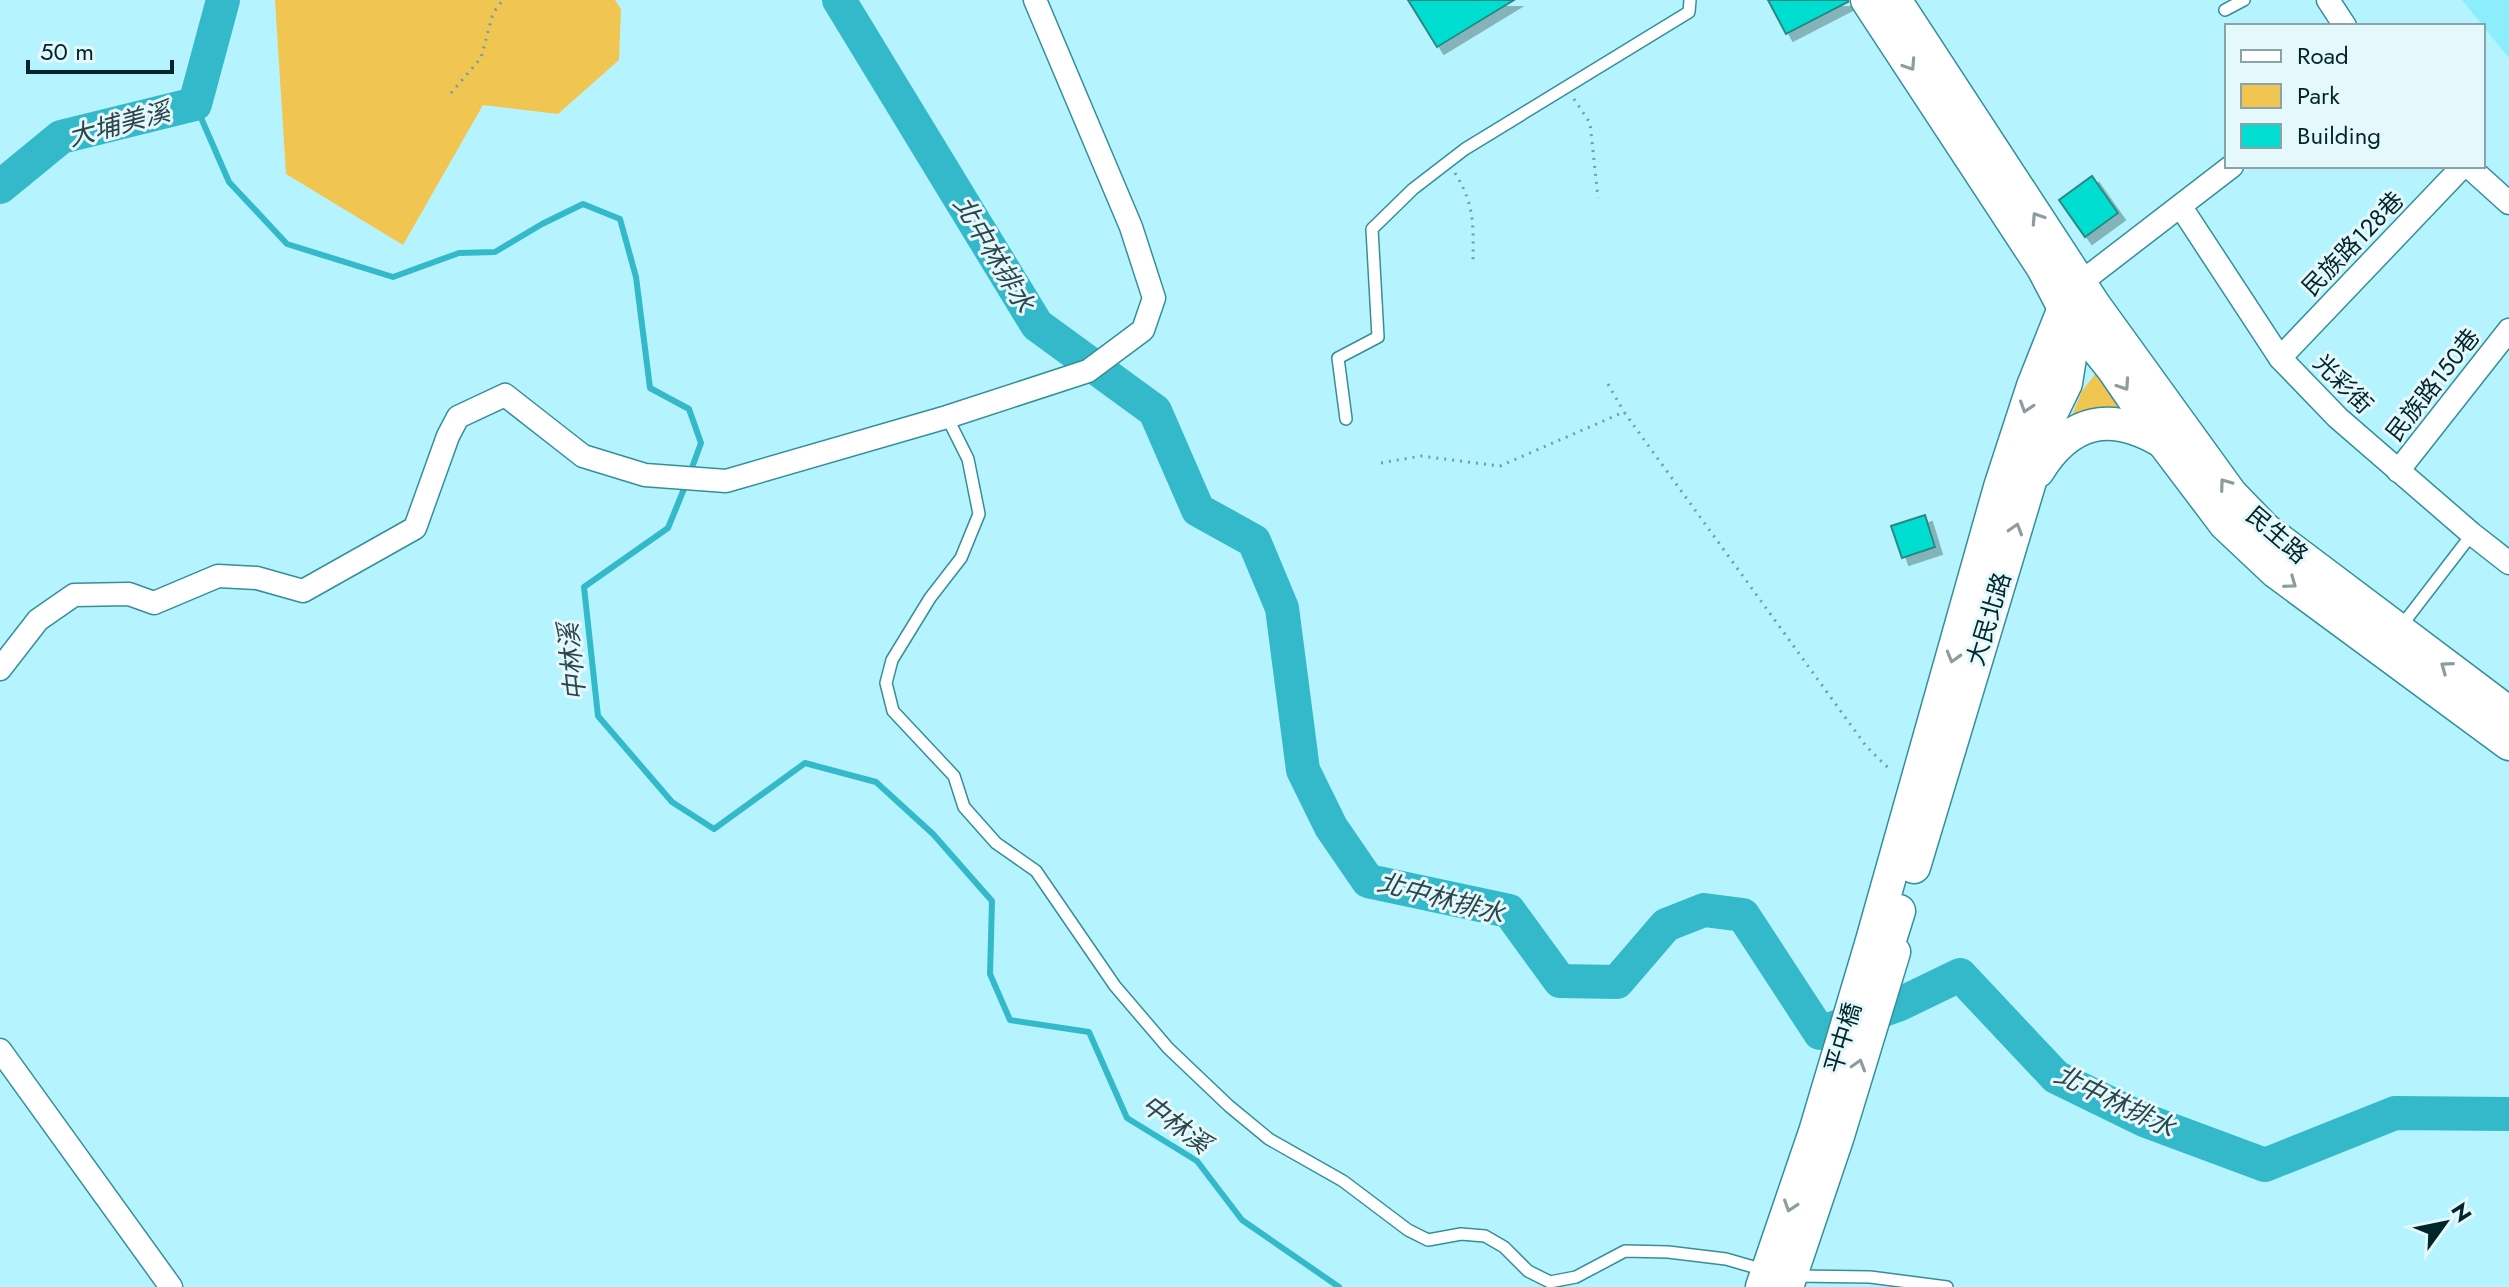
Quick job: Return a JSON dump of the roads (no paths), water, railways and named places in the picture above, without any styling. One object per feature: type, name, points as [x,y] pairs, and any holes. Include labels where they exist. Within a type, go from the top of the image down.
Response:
[{"type":"main road","name":"民生路","points":[[1867,0],[2043,268],[2079,305],[2231,494],[2266,530],[2390,641],[2509,713]]},
{"type":"main road","name":"民生路","points":[[1895,0],[2079,305]]},
{"type":"main road","points":[[2079,305],[2113,369],[2225,524],[2276,572],[2390,641],[2509,744]]},
{"type":"main road","name":"大民北路","points":[[1882,948],[1888,946],[1938,792],[2049,418],[2066,383],[2079,305]]},
{"type":"main road","name":"大民北路","points":[[1882,948],[1917,778],[2000,487],[2033,386],[2079,305]]},
{"type":"main road","points":[[2030,484],[2046,457],[2077,429],[2115,424],[2140,429],[2163,442]]},
{"type":"main road","name":"平中橋","points":[[1777,1280],[1826,1136],[1882,948]]},
{"type":"street","points":[[0,669],[38,620],[74,595],[129,594],[154,603],[218,576],[257,578],[303,591],[316,584],[415,528],[448,436],[458,417],[505,395],[583,456],[645,475],[726,481],[947,417],[1088,371],[1143,330],[1154,298],[1131,227],[1035,0]]},
{"type":"street","points":[[2328,0],[2344,24]]},
{"type":"street","points":[[2079,305],[2181,207],[2230,168]]},
{"type":"street","name":"民族路128巷","points":[[2280,358],[2464,168]]},
{"type":"street","points":[[2468,168],[2509,203]]},
{"type":"street","name":"光彩街","points":[[2181,207],[2280,358],[2338,418],[2509,563]]},
{"type":"street","name":"民族路150巷","points":[[2398,471],[2509,330]]},
{"type":"street","points":[[0,1050],[171,1287]]},
{"type":"lane","points":[[1346,419],[1338,358],[1378,337],[1372,229],[1413,189],[1448,162],[1689,12],[1690,0]]},
{"type":"lane","points":[[2225,10],[2244,0]]},
{"type":"lane","points":[[947,417],[968,459],[979,514],[961,558],[930,598],[892,660],[886,683],[893,711],[954,776],[964,807],[996,843],[1036,871],[1115,986],[1168,1048],[1229,1106],[1269,1139],[1343,1181],[1408,1230],[1428,1240],[1461,1234],[1485,1236],[1504,1247],[1528,1271],[1550,1282],[1576,1277],[1625,1251],[1726,1259],[1777,1280],[1870,1277],[1947,1287]]},
{"type":"lane","points":[[2390,641],[2472,534]]},
{"type":"waterway","name":"大埔美溪","points":[[0,187],[61,137],[195,104],[223,0]]},
{"type":"waterway","name":"北中林排水","points":[[839,0],[1037,325],[1155,411],[1198,510],[1254,541],[1282,608],[1303,770],[1331,827],[1368,881],[1509,911],[1560,981],[1617,982],[1666,925],[1704,910],[1743,915],[1820,1033],[1900,1004],[1960,975],[2056,1077],[2144,1120],[2265,1165],[2395,1113],[2509,1114]]},
{"type":"waterway","name":"中林溪","points":[[195,104],[229,182],[287,244],[393,277],[459,253],[495,252],[583,204],[620,219],[636,277],[650,388],[689,409],[701,443],[690,473]]},
{"type":"waterway","name":"中林溪","points":[[686,484],[668,528],[584,587],[598,716],[672,802],[714,829],[805,763],[876,782],[933,834],[992,901],[990,974],[1010,1020],[1089,1032],[1127,1118],[1197,1161],[1242,1220],[1339,1287]]}]
